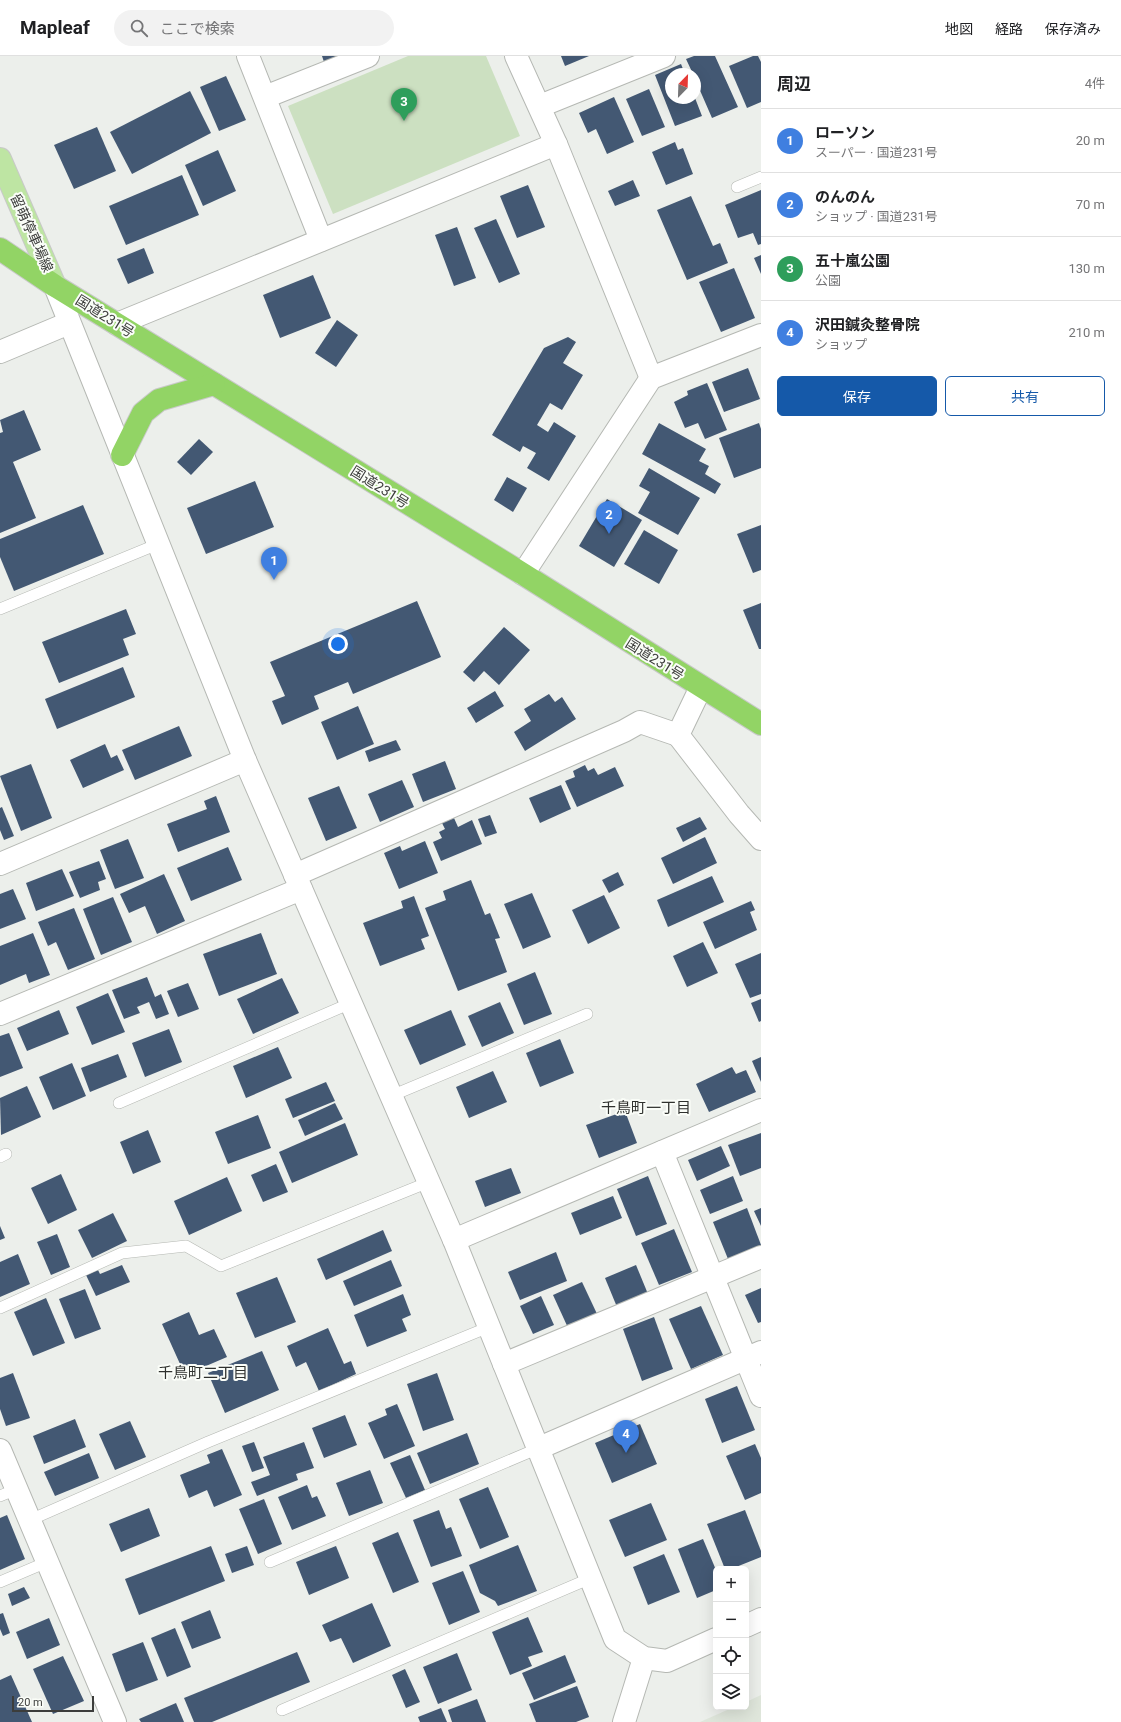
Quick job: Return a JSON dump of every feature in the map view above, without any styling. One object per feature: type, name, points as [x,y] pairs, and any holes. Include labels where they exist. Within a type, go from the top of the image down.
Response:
[{"type":"highway","name":"国道231号","points":[[0,249],[55,286],[523,574],[700,688],[761,724]]},
{"type":"highway","points":[[122,455],[143,413],[159,400],[214,384]]},
{"type":"main road","name":"留萌停車場線","points":[[0,159],[55,286]]},
{"type":"street","points":[[248,56],[266,97],[321,240]]},
{"type":"street","points":[[266,97],[368,56]]},
{"type":"street","points":[[516,56],[556,144],[651,378]]},
{"type":"street","points":[[540,106],[664,56]]},
{"type":"street","points":[[117,324],[556,144]]},
{"type":"street","points":[[55,286],[245,760],[454,1240],[615,1639],[644,1658],[667,1661],[713,1640]]},
{"type":"street","points":[[0,352],[69,323]]},
{"type":"street","points":[[523,574],[651,378],[759,342]]},
{"type":"street","points":[[678,735],[700,688]]},
{"type":"street","points":[[0,1014],[298,882],[624,731],[640,722],[678,735],[739,814],[761,839]]},
{"type":"street","points":[[0,864],[245,760]]},
{"type":"street","points":[[454,1240],[761,1110]]},
{"type":"street","points":[[662,1152],[713,1277],[753,1355],[761,1396]]},
{"type":"street","points":[[504,1364],[761,1257]]},
{"type":"street","points":[[539,1448],[753,1355]]},
{"type":"street","points":[[0,1450],[8,1492],[30,1520],[114,1722]]},
{"type":"street","points":[[749,1625],[761,1620]]},
{"type":"street","points":[[624,1722],[644,1658]]},
{"type":"lane","points":[[737,186],[761,177]]},
{"type":"lane","points":[[0,609],[158,544]]},
{"type":"lane","points":[[119,1103],[351,1003]]},
{"type":"lane","points":[[392,1096],[587,1014]]},
{"type":"lane","points":[[0,1308],[122,1253],[186,1246],[221,1266],[429,1182]]},
{"type":"lane","points":[[30,1520],[208,1442],[489,1327]]},
{"type":"lane","points":[[270,1562],[539,1448]]},
{"type":"lane","points":[[0,1582],[47,1562]]},
{"type":"lane","points":[[282,1710],[591,1578]]},
{"type":"shaded area","points":[[761,1695],[761,1722],[700,1722],[727,1710],[749,1710],[749,1701]]},
{"type":"green space","points":[[408,56],[486,56],[520,136],[333,214],[288,106]]},
{"type":"building","points":[[322,56],[337,56],[324,62]]},
{"type":"building","points":[[561,56],[589,56],[565,66]]},
{"type":"building","points":[[694,56],[715,56],[738,107],[712,118],[701,93],[701,68],[690,68],[686,59]]},
{"type":"building","points":[[753,56],[758,56],[761,62],[761,102],[747,108],[729,66]]},
{"type":"building","points":[[681,64],[683,68],[672,68]]},
{"type":"building","points":[[665,71],[665,100],[655,75]]},
{"type":"building","points":[[226,76],[246,120],[219,131],[200,87]]},
{"type":"building","points":[[649,89],[665,127],[642,136],[626,99]]},
{"type":"building","points":[[190,91],[211,133],[132,174],[110,132]]},
{"type":"building","points":[[614,97],[634,142],[607,154],[596,129],[588,133],[579,113]]},
{"type":"building","points":[[666,104],[697,104],[702,116],[675,126]]},
{"type":"building","points":[[97,127],[116,171],[74,189],[54,145]]},
{"type":"building","points":[[675,142],[678,150],[683,148],[693,174],[666,185],[652,152]]},
{"type":"building","points":[[218,150],[236,191],[203,206],[185,165]]},
{"type":"building","points":[[182,175],[199,215],[126,245],[109,206]]},
{"type":"building","points":[[633,180],[640,196],[615,206],[608,191]]},
{"type":"building","points":[[528,185],[545,227],[517,238],[500,196]]},
{"type":"building","points":[[761,190],[761,244],[758,245],[753,233],[738,238],[725,205]]},
{"type":"building","points":[[691,196],[713,246],[720,243],[728,263],[687,280],[657,210]]},
{"type":"building","points":[[496,219],[520,274],[499,283],[474,228]]},
{"type":"building","points":[[457,227],[476,278],[454,286],[435,235]]},
{"type":"building","points":[[144,248],[154,273],[128,284],[117,259]]},
{"type":"building","points":[[761,255],[761,274],[754,258]]},
{"type":"building","points":[[734,268],[755,318],[721,332],[699,282]]},
{"type":"building","points":[[313,275],[331,318],[280,338],[263,295]]},
{"type":"building","points":[[337,320],[358,335],[336,367],[315,353]]},
{"type":"building","points":[[568,337],[576,342],[563,363],[583,375],[562,410],[550,403],[537,425],[548,432],[554,422],[576,436],[549,481],[527,468],[536,453],[523,446],[520,452],[492,435],[544,348]]},
{"type":"building","points":[[748,368],[760,399],[724,412],[712,382]]},
{"type":"building","points":[[707,383],[727,430],[705,439],[698,423],[685,428],[674,402],[688,395],[687,391]]},
{"type":"building","points":[[24,410],[41,450],[13,462],[36,518],[0,533],[0,433],[3,432],[0,420]]},
{"type":"building","points":[[659,423],[706,449],[699,461],[709,466],[705,474],[721,484],[715,494],[642,454]]},
{"type":"building","points":[[759,423],[761,429],[761,468],[734,478],[719,438]]},
{"type":"building","points":[[199,439],[213,452],[191,475],[177,462]]},
{"type":"building","points":[[649,468],[700,498],[678,535],[638,513],[650,492],[639,486]]},
{"type":"building","points":[[507,477],[527,488],[513,512],[494,500]]},
{"type":"building","points":[[255,481],[274,527],[206,554],[187,508]]},
{"type":"building","points":[[607,499],[642,520],[614,567],[579,546]]},
{"type":"building","points":[[83,505],[104,554],[14,591],[0,557],[0,539]]},
{"type":"building","points":[[761,525],[761,570],[753,573],[737,534]]},
{"type":"building","points":[[644,530],[678,550],[659,584],[624,564]]},
{"type":"building","points":[[417,601],[441,657],[353,694],[348,682],[314,696],[319,709],[282,725],[272,701],[285,696],[270,662]]},
{"type":"building","points":[[761,603],[761,649],[759,649],[743,610]]},
{"type":"building","points":[[126,609],[136,634],[123,639],[129,655],[59,683],[42,642]]},
{"type":"building","points":[[504,627],[530,650],[499,685],[484,671],[474,682],[463,672]]},
{"type":"building","points":[[123,667],[135,697],[57,729],[45,699]]},
{"type":"building","points":[[495,691],[504,706],[476,723],[467,708]]},
{"type":"building","points":[[549,694],[555,702],[562,697],[576,719],[525,751],[514,732],[531,721],[524,709]]},
{"type":"building","points":[[358,706],[374,744],[337,760],[321,722]]},
{"type":"building","points":[[179,726],[192,756],[135,780],[122,750]]},
{"type":"building","points":[[396,740],[401,750],[369,762],[365,751]]},
{"type":"building","points":[[105,744],[111,758],[117,755],[124,770],[83,788],[70,760]]},
{"type":"building","points":[[445,761],[456,789],[423,802],[412,774]]},
{"type":"building","points":[[31,764],[52,818],[21,831],[0,776]]},
{"type":"building","points":[[585,765],[588,771],[594,768],[598,775],[615,767],[624,786],[577,807],[565,781],[575,777],[573,771]]},
{"type":"building","points":[[402,780],[414,807],[380,822],[368,794]]},
{"type":"building","points":[[561,785],[571,809],[540,823],[529,798]]},
{"type":"building","points":[[339,786],[357,828],[326,841],[308,798]]},
{"type":"building","points":[[216,796],[230,832],[178,852],[167,824],[207,809],[204,801]]},
{"type":"building","points":[[2,807],[14,836],[4,840],[0,830],[0,808]]},
{"type":"building","points":[[490,815],[497,833],[485,837],[478,819]]},
{"type":"building","points":[[700,817],[707,829],[683,842],[676,828]]},
{"type":"building","points":[[454,818],[458,827],[472,820],[482,844],[441,861],[433,842],[442,838],[439,832],[445,829],[442,823]]},
{"type":"building","points":[[705,837],[717,863],[673,884],[661,858]]},
{"type":"building","points":[[128,839],[144,878],[115,889],[100,850]]},
{"type":"building","points":[[425,841],[438,873],[399,889],[384,853],[400,846],[402,851]]},
{"type":"building","points":[[228,847],[242,880],[191,901],[177,868]]},
{"type":"building","points":[[99,861],[106,879],[98,882],[100,890],[80,898],[69,872]]},
{"type":"building","points":[[62,869],[74,896],[36,911],[26,883]]},
{"type":"building","points":[[618,872],[624,885],[609,893],[602,880]]},
{"type":"building","points":[[164,874],[185,921],[157,934],[145,906],[129,913],[120,894]]},
{"type":"building","points":[[712,876],[724,902],[668,927],[657,900]]},
{"type":"building","points":[[471,880],[485,915],[490,913],[500,938],[495,939],[507,972],[458,991],[425,908],[446,900],[443,891]]},
{"type":"building","points":[[13,889],[26,919],[0,929],[0,894]]},
{"type":"building","points":[[532,893],[551,937],[523,949],[504,904]]},
{"type":"building","points":[[604,895],[620,928],[588,944],[572,910]]},
{"type":"building","points":[[414,896],[429,936],[421,939],[425,949],[380,966],[363,923],[403,908],[401,901]]},
{"type":"building","points":[[113,897],[132,942],[101,955],[83,909]]},
{"type":"building","points":[[751,901],[755,910],[750,912],[757,930],[715,949],[703,922]]},
{"type":"building","points":[[74,908],[95,959],[68,970],[56,942],[48,946],[38,922]]},
{"type":"building","points":[[33,933],[50,975],[29,983],[26,974],[0,985],[0,946]]},
{"type":"building","points":[[261,933],[277,974],[219,996],[203,954]]},
{"type":"building","points":[[703,942],[718,973],[687,987],[673,956]]},
{"type":"building","points":[[761,953],[761,994],[750,998],[735,964]]},
{"type":"building","points":[[535,972],[552,1014],[524,1025],[507,984]]},
{"type":"building","points":[[147,977],[155,997],[161,994],[169,1014],[156,1019],[149,1002],[137,1007],[140,1013],[124,1019],[112,990]]},
{"type":"building","points":[[282,978],[299,1013],[253,1034],[237,999]]},
{"type":"building","points":[[188,983],[199,1009],[178,1017],[167,991]]},
{"type":"building","points":[[108,993],[125,1032],[92,1045],[76,1007]]},
{"type":"building","points":[[761,999],[761,1021],[759,1022],[751,1003]]},
{"type":"building","points":[[500,1002],[514,1033],[482,1047],[468,1016]]},
{"type":"building","points":[[59,1010],[69,1034],[27,1051],[17,1028]]},
{"type":"building","points":[[451,1010],[466,1045],[420,1065],[404,1030]]},
{"type":"building","points":[[169,1029],[182,1062],[145,1077],[132,1043]]},
{"type":"building","points":[[9,1033],[23,1068],[0,1077],[0,1036]]},
{"type":"building","points":[[560,1039],[574,1073],[540,1087],[526,1053]]},
{"type":"building","points":[[278,1047],[292,1078],[246,1098],[233,1066]]},
{"type":"building","points":[[118,1054],[127,1077],[90,1092],[81,1068]]},
{"type":"building","points":[[761,1057],[761,1082],[752,1061]]},
{"type":"building","points":[[72,1063],[86,1096],[53,1110],[39,1077]]},
{"type":"building","points":[[732,1067],[736,1074],[746,1070],[756,1092],[709,1112],[696,1084]]},
{"type":"building","points":[[493,1071],[507,1102],[469,1118],[456,1087]]},
{"type":"building","points":[[326,1082],[335,1101],[293,1118],[285,1099]]},
{"type":"building","points":[[27,1086],[41,1117],[1,1135],[0,1098]]},
{"type":"building","points":[[335,1103],[343,1119],[305,1136],[298,1120]]},
{"type":"building","points":[[625,1111],[637,1143],[599,1158],[586,1125]]},
{"type":"building","points":[[258,1115],[271,1148],[228,1164],[215,1132]]},
{"type":"building","points":[[345,1123],[358,1155],[292,1183],[279,1152]]},
{"type":"building","points":[[148,1130],[161,1162],[133,1174],[120,1142]]},
{"type":"building","points":[[761,1133],[761,1168],[740,1176],[728,1145]]},
{"type":"building","points":[[721,1146],[730,1166],[697,1181],[688,1160]]},
{"type":"building","points":[[276,1164],[288,1192],[263,1202],[251,1175]]},
{"type":"building","points":[[511,1168],[521,1193],[485,1207],[475,1181]]},
{"type":"building","points":[[61,1174],[77,1210],[48,1224],[31,1188]]},
{"type":"building","points":[[648,1176],[667,1224],[636,1236],[617,1189]]},
{"type":"building","points":[[733,1176],[743,1201],[710,1214],[700,1190]]},
{"type":"building","points":[[227,1177],[242,1211],[189,1235],[174,1201]]},
{"type":"building","points":[[613,1196],[622,1218],[580,1235],[571,1213]]},
{"type":"building","points":[[747,1208],[761,1245],[728,1259],[713,1222]]},
{"type":"building","points":[[761,1208],[761,1226],[754,1211]]},
{"type":"building","points":[[113,1213],[127,1241],[92,1258],[78,1230]]},
{"type":"building","points":[[0,1226],[5,1238],[0,1240]]},
{"type":"building","points":[[674,1229],[692,1272],[659,1285],[641,1243]]},
{"type":"building","points":[[383,1230],[392,1251],[326,1280],[317,1259]]},
{"type":"building","points":[[57,1234],[70,1267],[51,1275],[37,1242]]},
{"type":"building","points":[[556,1252],[567,1281],[520,1300],[508,1272]]},
{"type":"building","points":[[18,1254],[30,1284],[0,1297],[0,1262]]},
{"type":"building","points":[[391,1260],[402,1286],[354,1306],[343,1281]]},
{"type":"building","points":[[122,1265],[130,1282],[96,1296],[86,1275],[98,1270],[100,1274]]},
{"type":"building","points":[[636,1265],[648,1294],[617,1307],[605,1278]]},
{"type":"building","points":[[277,1277],[296,1322],[255,1338],[236,1293]]},
{"type":"building","points":[[582,1282],[598,1316],[569,1330],[553,1295]]},
{"type":"building","points":[[761,1288],[761,1322],[758,1323],[745,1295]]},
{"type":"building","points":[[85,1289],[101,1329],[75,1339],[59,1299]]},
{"type":"building","points":[[403,1294],[411,1315],[402,1319],[407,1331],[367,1347],[354,1315]]},
{"type":"building","points":[[541,1296],[554,1325],[533,1334],[520,1306]]},
{"type":"building","points":[[46,1298],[65,1343],[33,1356],[14,1312]]},
{"type":"building","points":[[701,1306],[723,1355],[691,1369],[669,1319]]},
{"type":"building","points":[[189,1312],[199,1335],[214,1329],[227,1357],[185,1375],[162,1324]]},
{"type":"building","points":[[654,1317],[673,1369],[642,1381],[623,1329]]},
{"type":"building","points":[[328,1328],[344,1364],[351,1361],[356,1374],[319,1391],[306,1362],[296,1367],[287,1346]]},
{"type":"building","points":[[262,1351],[279,1390],[225,1413],[208,1373]]},
{"type":"building","points":[[13,1373],[30,1418],[6,1426],[0,1409],[0,1378]]},
{"type":"building","points":[[437,1373],[454,1420],[423,1431],[407,1384]]},
{"type":"building","points":[[737,1386],[755,1430],[722,1443],[705,1399]]},
{"type":"building","points":[[397,1404],[415,1446],[384,1459],[368,1423],[387,1415],[385,1409]]},
{"type":"building","points":[[345,1415],[357,1445],[324,1458],[312,1428]]},
{"type":"building","points":[[75,1419],[86,1447],[44,1464],[33,1436]]},
{"type":"building","points":[[130,1421],[146,1457],[115,1470],[99,1434]]},
{"type":"building","points":[[640,1424],[657,1464],[612,1483],[595,1443]]},
{"type":"building","points":[[467,1433],[479,1464],[430,1484],[417,1453]]},
{"type":"building","points":[[254,1442],[264,1468],[252,1472],[242,1446]]},
{"type":"building","points":[[304,1442],[314,1468],[296,1474],[298,1480],[257,1496],[251,1482],[270,1475],[263,1457]]},
{"type":"building","points":[[755,1444],[761,1458],[761,1493],[745,1500],[726,1456]]},
{"type":"building","points":[[222,1449],[242,1495],[214,1507],[207,1490],[189,1498],[180,1475],[210,1463],[207,1455]]},
{"type":"building","points":[[89,1453],[99,1478],[55,1496],[44,1472]]},
{"type":"building","points":[[410,1455],[425,1490],[406,1498],[390,1463]]},
{"type":"building","points":[[370,1470],[383,1503],[349,1516],[336,1483]]},
{"type":"building","points":[[307,1485],[312,1498],[317,1496],[326,1516],[292,1530],[278,1497]]},
{"type":"building","points":[[488,1487],[509,1537],[480,1549],[459,1499]]},
{"type":"building","points":[[264,1499],[282,1544],[258,1554],[239,1509]]},
{"type":"building","points":[[651,1503],[667,1540],[625,1557],[609,1520]]},
{"type":"building","points":[[149,1508],[160,1536],[121,1552],[109,1524]]},
{"type":"building","points":[[439,1510],[446,1529],[451,1527],[462,1556],[431,1567],[413,1520]]},
{"type":"building","points":[[745,1510],[761,1551],[761,1557],[738,1566],[724,1566],[707,1524]]},
{"type":"building","points":[[7,1515],[25,1559],[0,1570],[0,1518]]},
{"type":"building","points":[[398,1532],[419,1582],[393,1593],[372,1543]]},
{"type":"building","points":[[703,1539],[714,1566],[713,1566],[713,1591],[697,1598],[678,1549]]},
{"type":"building","points":[[518,1545],[537,1591],[498,1606],[495,1601],[480,1593],[469,1565]]},
{"type":"building","points":[[211,1546],[225,1581],[139,1615],[125,1579]]},
{"type":"building","points":[[247,1546],[254,1565],[232,1573],[225,1554]]},
{"type":"building","points":[[336,1546],[349,1578],[309,1595],[296,1562]]},
{"type":"building","points":[[664,1554],[680,1592],[648,1605],[633,1567]]},
{"type":"building","points":[[463,1571],[480,1612],[449,1625],[432,1583]]},
{"type":"building","points":[[24,1587],[30,1598],[12,1606],[8,1594]]},
{"type":"building","points":[[372,1603],[391,1646],[353,1663],[341,1638],[330,1642],[322,1625]]},
{"type":"building","points":[[210,1610],[221,1638],[192,1649],[181,1622]]},
{"type":"building","points":[[3,1613],[10,1633],[3,1636],[0,1629],[0,1614]]},
{"type":"building","points":[[528,1617],[543,1652],[528,1657],[532,1666],[510,1675],[492,1632]]},
{"type":"building","points":[[49,1618],[60,1645],[27,1659],[16,1632]]},
{"type":"building","points":[[175,1628],[191,1667],[167,1677],[151,1638]]},
{"type":"building","points":[[143,1642],[158,1680],[126,1692],[112,1654]]},
{"type":"building","points":[[297,1652],[310,1682],[212,1722],[194,1722],[184,1698]]},
{"type":"building","points":[[457,1653],[472,1690],[438,1704],[423,1667]]},
{"type":"building","points":[[565,1655],[576,1682],[534,1700],[522,1673]]},
{"type":"building","points":[[63,1656],[84,1701],[53,1714],[33,1669]]},
{"type":"building","points":[[405,1669],[420,1702],[406,1708],[392,1675]]},
{"type":"building","points":[[11,1675],[32,1722],[0,1722],[0,1680]]},
{"type":"building","points":[[577,1686],[589,1717],[576,1722],[536,1722],[529,1704]]},
{"type":"building","points":[[477,1699],[486,1722],[452,1722],[448,1710]]},
{"type":"building","points":[[176,1703],[184,1722],[141,1722],[139,1719]]},
{"type":"building","points":[[441,1708],[447,1722],[420,1722],[418,1717]]},
{"type":"place","name":"五十嵐公園","points":[[404,121]]},
{"type":"place","name":"のんのん","points":[[609,534]]},
{"type":"place","name":"ローソン","points":[[274,580]]},
{"type":"place","name":"沢田鍼灸整骨院","points":[[626,1453]]},
{"type":"district","name":"千鳥町一丁目","points":[[646,1108]]},
{"type":"district","name":"千鳥町二丁目","points":[[203,1373]]}]
